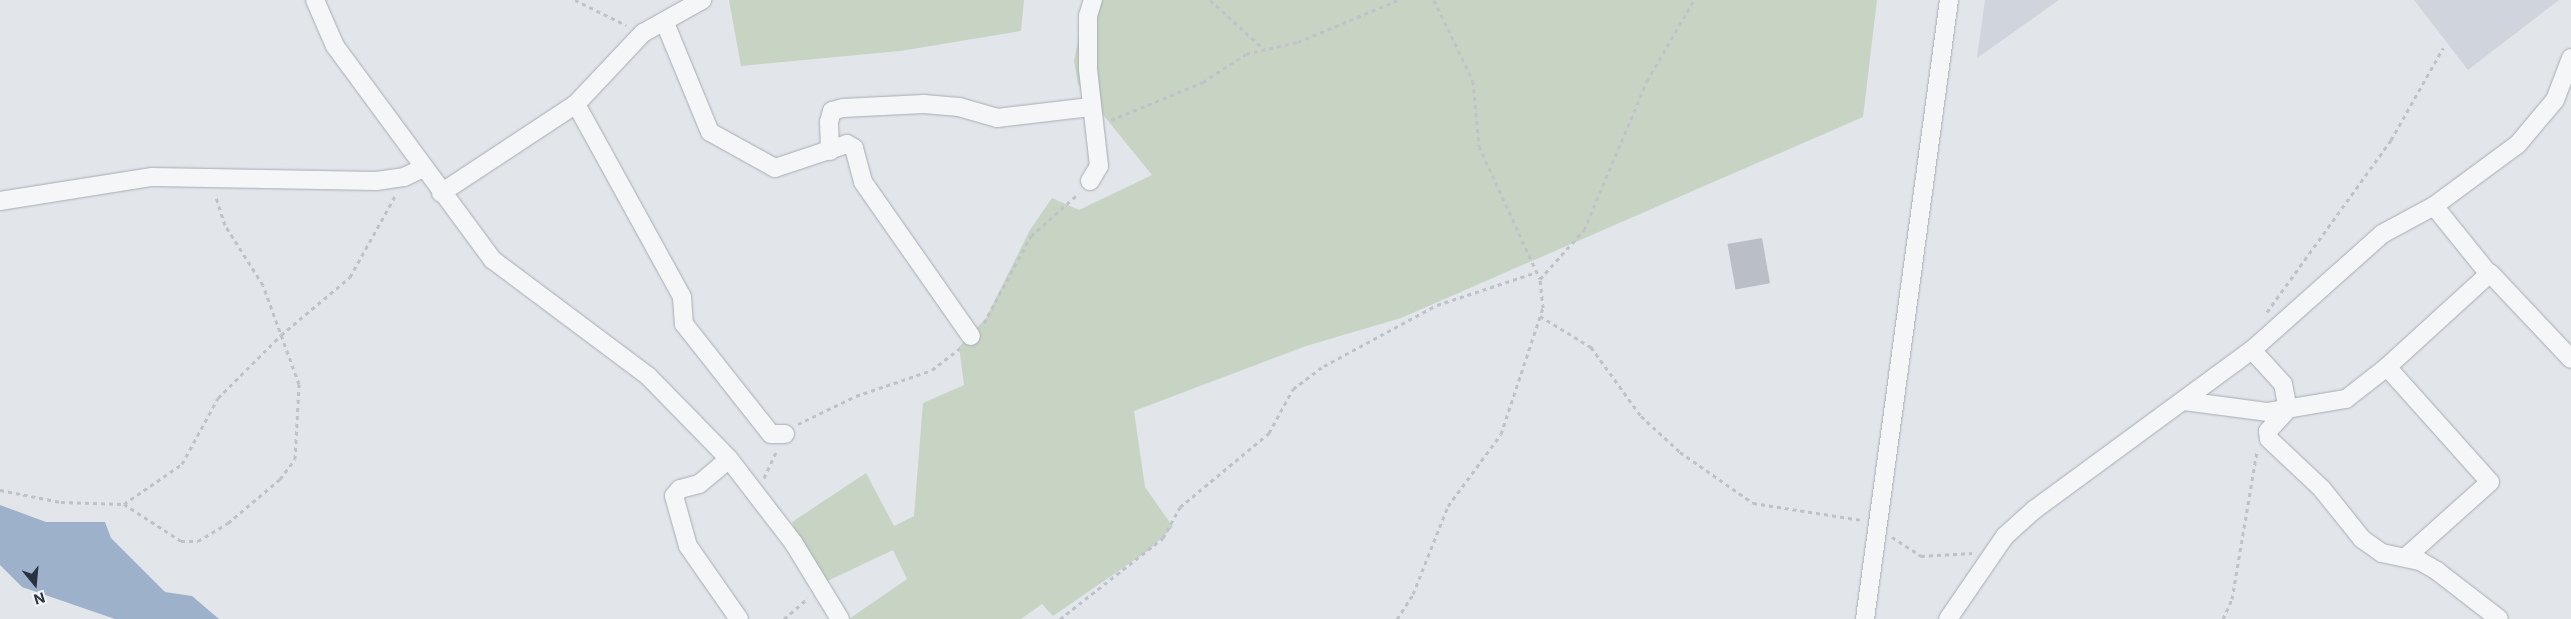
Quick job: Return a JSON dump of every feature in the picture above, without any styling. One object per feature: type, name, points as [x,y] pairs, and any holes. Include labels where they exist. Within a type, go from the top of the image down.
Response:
[{"type":"street","points":[[315,0],[335,46],[440,193],[493,260],[648,376],[729,459],[764,503],[840,619]]},
{"type":"street","points":[[440,193],[576,104],[643,33],[664,23],[702,0]]},
{"type":"street","points":[[1090,181],[1099,166],[1095,126],[1090,107],[1088,16],[1093,0]]},
{"type":"street","points":[[1865,619],[1949,0]]},
{"type":"street","points":[[664,23],[710,132],[775,168],[847,144],[854,148],[863,182],[971,336]]},
{"type":"street","points":[[1948,619],[1995,549],[2034,510],[2252,350],[2358,252],[2434,206],[2518,144],[2563,98],[2571,58]]},
{"type":"street","points":[[576,104],[682,297],[684,324],[771,434],[785,434]]},
{"type":"street","points":[[830,151],[829,122],[832,111],[843,108],[924,104],[958,107],[996,118],[1090,107]]},
{"type":"street","points":[[0,201],[152,176],[209,175],[264,181],[404,177],[423,168]]},
{"type":"street","points":[[2434,206],[2488,273],[2508,288],[2564,339],[2571,359]]},
{"type":"street","points":[[2184,401],[2250,410],[2288,409],[2346,399],[2387,367],[2488,273]]},
{"type":"street","points":[[2252,350],[2283,384],[2288,409]]},
{"type":"street","points":[[2387,367],[2490,482],[2406,557]]},
{"type":"street","points":[[2288,409],[2268,431],[2269,439],[2322,489],[2362,538],[2382,553],[2406,557],[2437,571],[2499,619]]},
{"type":"street","points":[[729,459],[699,484],[680,489],[674,496],[688,546],[740,619]]},
{"type":"path","points":[[575,0],[643,33]]},
{"type":"path","points":[[1210,0],[1265,50]]},
{"type":"path","points":[[1095,126],[1203,82],[1246,54],[1265,50],[1369,16],[1398,0]]},
{"type":"path","points":[[1397,619],[1413,594],[1448,506],[1501,434],[1540,316],[1540,279],[1479,146],[1473,81],[1434,0]]},
{"type":"path","points":[[1540,279],[1584,230],[1647,81],[1694,0]]},
{"type":"path","points":[[2261,321],[2391,140],[2443,48]]},
{"type":"path","points":[[0,490],[61,502],[124,504],[181,541],[198,541],[228,523],[280,479],[295,459],[299,384],[263,285],[225,225],[209,175]]},
{"type":"path","points":[[124,504],[182,464],[218,398],[281,335],[350,277],[404,177]]},
{"type":"path","points":[[764,503],[764,476],[785,434],[838,403],[932,370],[987,320],[1031,236],[1090,181]]},
{"type":"path","points":[[1060,619],[1163,538],[1180,507],[1269,433],[1293,389],[1324,366],[1437,305],[1537,272]]},
{"type":"path","points":[[1540,316],[1591,347],[1641,416],[1680,452],[1753,503],[1877,522],[1905,549],[1921,556],[1995,549]]},
{"type":"path","points":[[2224,619],[2232,599],[2254,456],[2268,431]]},
{"type":"path","points":[[784,619],[819,588]]},
{"type":"shaded area","points":[[1985,0],[2059,0],[1977,58]]},
{"type":"shaded area","points":[[2414,0],[2559,0],[2468,70]]},
{"type":"green space","points":[[729,0],[1024,0],[1021,31],[900,51],[741,66]]},
{"type":"green space","points":[[1086,0],[1877,0],[1863,117],[1401,318],[1306,346],[1134,411],[1145,487],[1173,527],[1149,550],[1053,616],[1042,604],[1021,619],[849,619],[907,579],[893,550],[819,585],[792,522],[866,473],[894,526],[914,516],[923,403],[964,385],[959,347],[986,318],[1030,230],[1052,198],[1079,210],[1152,175],[1078,84],[1074,61]]},
{"type":"water","points":[[0,505],[46,522],[105,522],[111,538],[165,592],[192,596],[219,619],[115,619],[22,587],[0,565]]},
{"type":"building","points":[[1762,238],[1770,283],[1736,289],[1728,244]]}]
